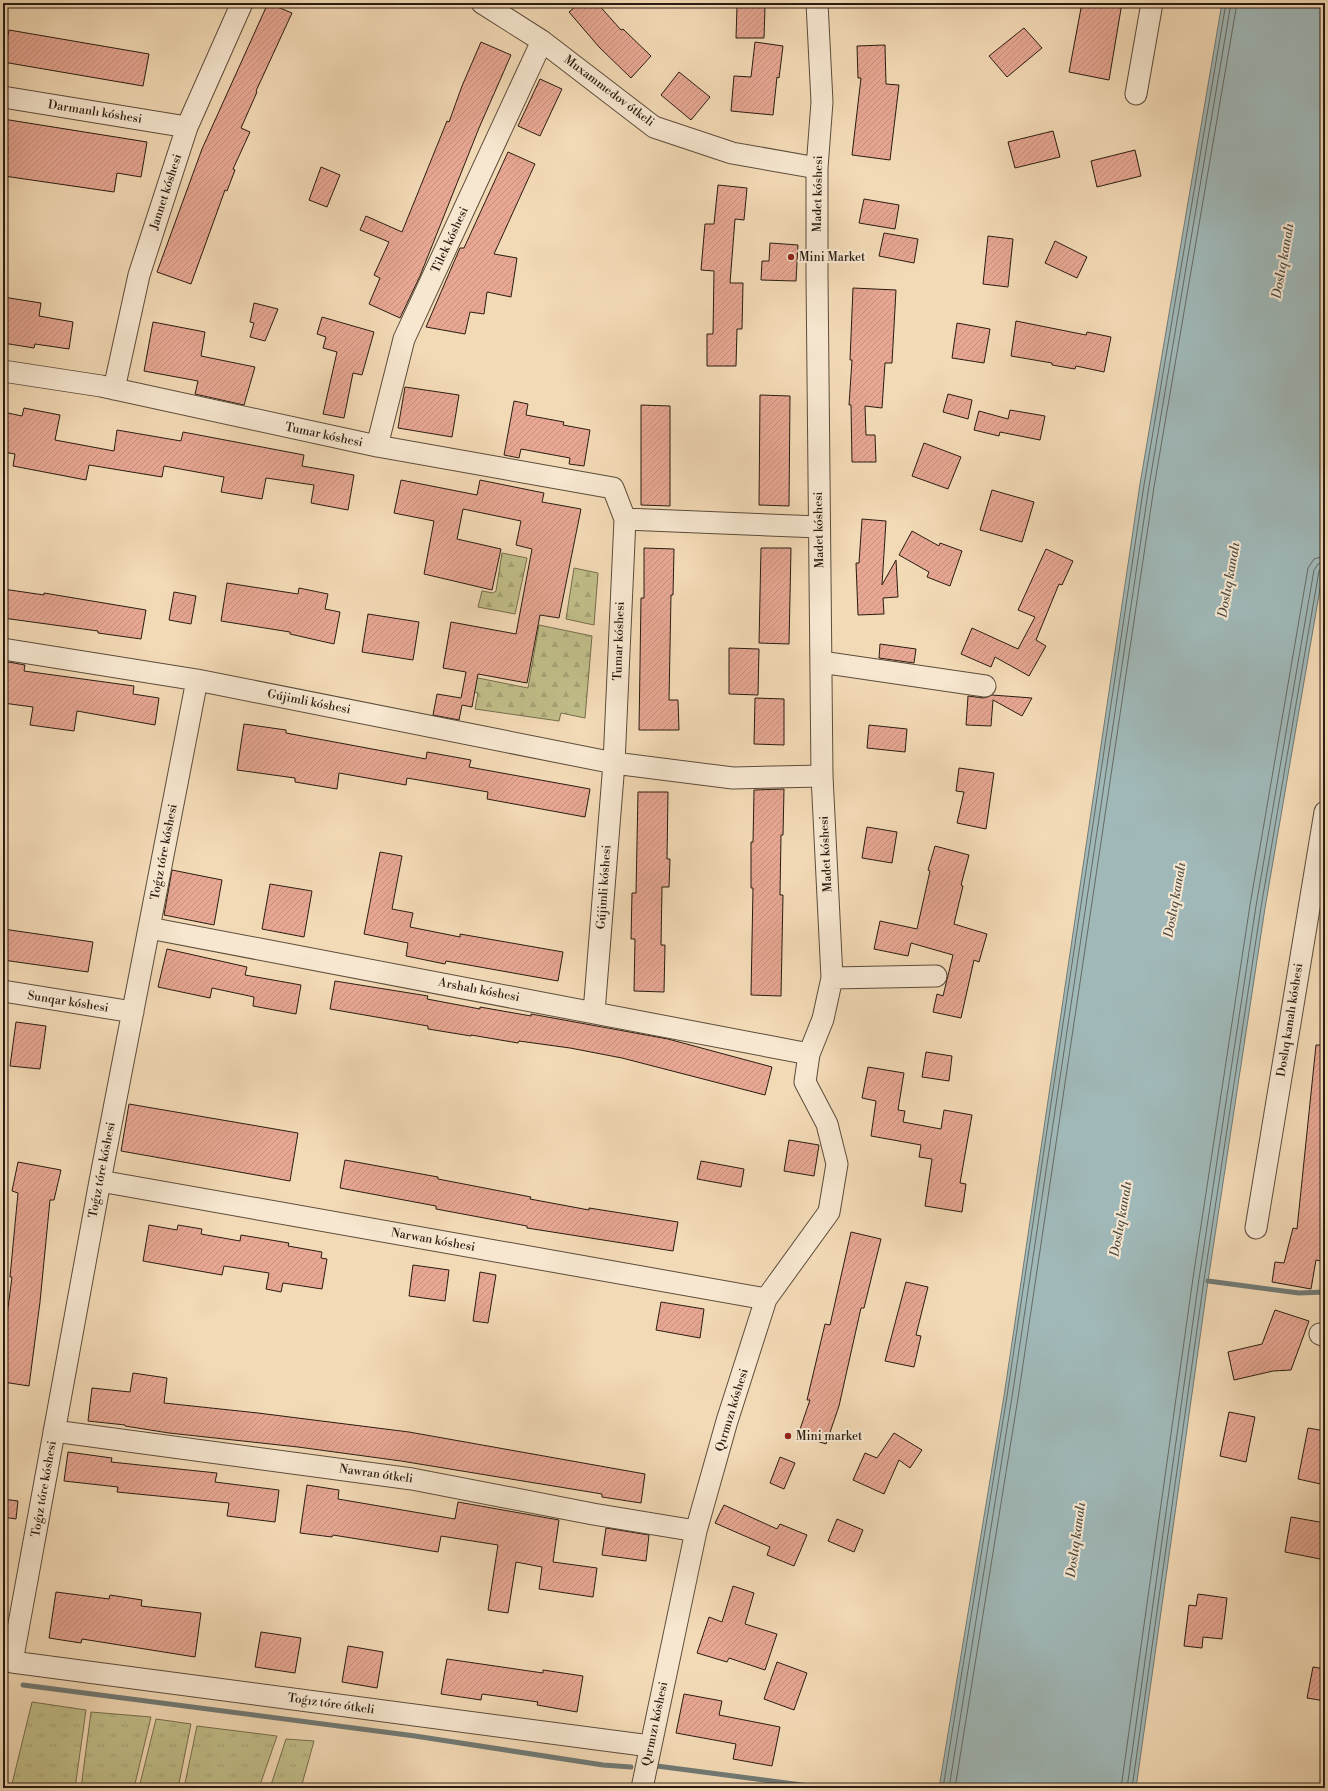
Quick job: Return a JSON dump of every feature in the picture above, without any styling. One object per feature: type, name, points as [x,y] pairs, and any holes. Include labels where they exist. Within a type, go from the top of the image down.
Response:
[{"type":"street","name":"Jannet kóshesi","points":[[114,389],[139,275],[187,127],[242,3]]},
{"type":"street","name":"Muxammedov ótkeli","points":[[482,3],[542,41],[654,127],[732,154],[817,168]]},
{"type":"street","name":"Madet kóshesi","points":[[809,1054],[823,1019],[832,978],[822,776],[817,168],[822,102],[817,3]]},
{"type":"street","points":[[1136,94],[1152,3]]},
{"type":"street","name":"Tilek kóshesi","points":[[377,446],[404,339],[542,41]]},
{"type":"street","name":"Darmanlı kóshesi","points":[[3,97],[187,127]]},
{"type":"street","name":"Tumar kóshesi","points":[[3,371],[114,389],[377,446],[613,488],[625,519],[614,763]]},
{"type":"street","points":[[625,519],[819,528]]},
{"type":"street","name":"Gújimli kóshesi","points":[[3,649],[197,680],[614,763],[733,778],[822,776]]},
{"type":"street","points":[[821,662],[985,686]]},
{"type":"street","name":"Toǵız tóre kóshesi","points":[[12,1662],[100,1182],[197,680]]},
{"type":"street","name":"Gújimli kóshesi","points":[[594,1012],[614,763]]},
{"type":"street","name":"Doslıq kanalı kóshesi","points":[[1256,1228],[1321,858],[1325,812]]},
{"type":"street","name":"Arshalı kóshesi","points":[[149,928],[809,1054]]},
{"type":"street","points":[[832,978],[936,976]]},
{"type":"street","name":"Sunqar kóshesi","points":[[3,991],[133,1012]]},
{"type":"street","name":"Qırmızı kóshesi","points":[[642,1788],[696,1531],[727,1421],[766,1299],[829,1212],[837,1164],[826,1124],[805,1082],[809,1054]]},
{"type":"street","name":"Narwan kóshesi","points":[[100,1182],[766,1299]]},
{"type":"street","name":"Nawran ótkeli","points":[[54,1431],[412,1479],[593,1514],[696,1531]]},
{"type":"street","name":"Toǵız tóre ótkeli","points":[[12,1662],[650,1746]]},
{"type":"green space","points":[[502,553],[527,558],[515,614],[478,607],[482,591],[493,593],[496,591]]},
{"type":"green space","points":[[574,568],[598,573],[594,625],[566,619]]},
{"type":"green space","points":[[539,625],[592,636],[585,718],[561,713],[559,721],[475,709],[478,693],[466,691],[468,676],[528,688]]},
{"type":"green space","points":[[32,1702],[86,1710],[75,1788],[11,1788]]},
{"type":"green space","points":[[91,1712],[151,1717],[134,1788],[81,1788]]},
{"type":"green space","points":[[156,1719],[191,1724],[178,1788],[139,1788]]},
{"type":"green space","points":[[197,1726],[277,1736],[259,1788],[184,1788]]},
{"type":"green space","points":[[286,1739],[314,1741],[301,1788],[270,1788]]},
{"type":"water","name":"Doslıq kanalı","points":[[1222,3],[1325,3],[1325,560],[1265,908],[1208,1281],[1136,1788],[939,1788],[1004,1396],[1140,484]]},
{"type":"building","points":[[268,3],[292,13],[256,91],[257,92],[241,128],[250,132],[233,169],[235,170],[227,191],[225,190],[191,284],[157,272],[202,149]]},
{"type":"building","points":[[580,3],[597,3],[621,30],[623,29],[651,56],[631,78],[599,47],[569,12]]},
{"type":"building","points":[[1082,3],[1122,3],[1109,80],[1069,72]]},
{"type":"building","points":[[737,6],[765,7],[764,38],[736,38]]},
{"type":"building","points":[[1024,28],[1042,48],[1007,77],[989,56]]},
{"type":"building","points":[[9,30],[149,54],[143,86],[3,62]]},
{"type":"building","points":[[481,42],[511,55],[479,128],[420,276],[400,318],[369,304],[380,278],[374,275],[389,242],[360,230],[366,216],[402,232]]},
{"type":"building","points":[[755,42],[783,46],[779,78],[777,77],[773,115],[731,111],[734,76],[751,77]]},
{"type":"building","points":[[885,45],[886,84],[899,85],[890,160],[852,155],[861,78],[858,78],[857,46]]},
{"type":"building","points":[[679,72],[710,97],[691,120],[661,95]]},
{"type":"building","points":[[540,79],[562,89],[540,136],[518,126]]},
{"type":"building","points":[[3,119],[147,142],[141,177],[117,173],[114,192],[4,176],[8,148],[3,147]]},
{"type":"building","points":[[1053,131],[1060,157],[1015,168],[1008,142]]},
{"type":"building","points":[[1135,150],[1141,176],[1097,187],[1091,161]]},
{"type":"building","points":[[508,152],[535,164],[494,254],[517,258],[511,297],[487,292],[484,314],[470,312],[465,334],[426,327],[460,248],[464,248]]},
{"type":"building","points":[[321,167],[340,175],[327,207],[309,200]]},
{"type":"building","points":[[718,185],[747,188],[744,220],[735,219],[730,283],[743,283],[742,329],[737,329],[736,366],[707,366],[707,334],[713,334],[714,271],[701,270],[705,224],[714,224]]},
{"type":"building","points":[[864,199],[899,205],[895,229],[859,223]]},
{"type":"building","points":[[884,233],[918,239],[914,263],[879,256]]},
{"type":"building","points":[[988,236],[1013,239],[1008,287],[983,284]]},
{"type":"building","points":[[1055,241],[1087,257],[1077,278],[1045,263]]},
{"type":"building","points":[[770,243],[798,245],[796,281],[761,280],[762,261],[769,261]]},
{"type":"building","points":[[853,288],[896,290],[892,363],[885,363],[882,408],[865,406],[866,435],[875,435],[876,462],[852,462],[851,405],[849,405],[852,360],[850,360]]},
{"type":"building","points":[[3,297],[41,303],[39,316],[73,322],[69,349],[35,344],[34,348],[3,343]]},
{"type":"building","points":[[254,303],[278,309],[265,341],[250,337],[254,323],[250,322]]},
{"type":"building","points":[[322,317],[374,332],[362,375],[353,373],[344,418],[323,414],[337,352],[323,348],[326,337],[317,334]]},
{"type":"building","points":[[1016,321],[1086,335],[1087,332],[1111,337],[1104,372],[1076,366],[1075,369],[1052,365],[1052,363],[1011,356]]},
{"type":"building","points":[[153,322],[205,332],[201,356],[255,367],[244,405],[195,394],[198,381],[144,371]]},
{"type":"building","points":[[957,323],[990,329],[984,363],[952,358]]},
{"type":"building","points":[[405,387],[459,395],[452,437],[398,428]]},
{"type":"building","points":[[948,394],[972,400],[968,419],[943,412]]},
{"type":"building","points":[[760,395],[790,396],[789,506],[759,505]]},
{"type":"building","points":[[514,401],[528,404],[526,415],[564,422],[563,425],[590,430],[584,466],[569,464],[570,458],[521,449],[519,458],[504,455]]},
{"type":"building","points":[[641,405],[670,406],[670,506],[641,505]]},
{"type":"building","points":[[24,408],[60,415],[55,440],[114,451],[117,430],[181,441],[183,432],[304,455],[302,466],[354,475],[348,510],[311,503],[314,485],[266,478],[262,499],[221,492],[224,477],[164,466],[162,477],[89,465],[86,480],[13,466],[15,454],[3,452],[3,412],[22,416]]},
{"type":"building","points":[[1010,410],[1045,416],[1040,440],[1000,432],[999,436],[974,430],[979,411],[1008,419]]},
{"type":"building","points":[[924,443],[961,457],[948,489],[912,476]]},
{"type":"building","points":[[401,480],[477,495],[480,480],[544,493],[542,502],[581,509],[559,618],[540,615],[527,683],[478,674],[472,707],[462,705],[459,720],[433,715],[437,694],[461,698],[466,672],[443,668],[451,622],[516,634],[532,549],[516,545],[521,521],[463,509],[457,539],[501,549],[492,590],[424,574],[434,521],[394,513]]},
{"type":"building","points":[[992,490],[1034,502],[1022,542],[980,530]]},
{"type":"building","points":[[862,519],[886,521],[882,585],[896,560],[898,597],[883,598],[884,614],[858,615],[856,563],[859,563]]},
{"type":"building","points":[[912,531],[939,546],[940,543],[962,551],[950,586],[927,577],[929,572],[899,555]]},
{"type":"building","points":[[644,548],[674,549],[673,595],[671,595],[669,700],[678,700],[679,730],[639,730],[641,598],[644,598]]},
{"type":"building","points":[[761,548],[791,548],[789,644],[759,643]]},
{"type":"building","points":[[1046,549],[1073,561],[1062,585],[1059,584],[1036,640],[1046,646],[1029,676],[995,657],[991,667],[961,654],[972,628],[1018,649],[1035,617],[1018,610]]},
{"type":"building","points":[[227,583],[298,594],[299,588],[328,594],[325,609],[340,612],[334,644],[290,634],[290,632],[221,621]]},
{"type":"building","points":[[3,589],[44,595],[44,593],[146,610],[141,639],[98,633],[98,631],[3,618]]},
{"type":"building","points":[[174,592],[196,596],[191,624],[169,620]]},
{"type":"building","points":[[368,614],[419,622],[413,660],[362,652]]},
{"type":"building","points":[[880,644],[916,649],[914,663],[879,658]]},
{"type":"building","points":[[729,648],[759,649],[758,695],[729,694]]},
{"type":"building","points":[[3,661],[25,665],[24,671],[134,686],[133,694],[159,698],[155,725],[77,711],[74,731],[30,725],[33,707],[3,703]]},
{"type":"building","points":[[992,695],[1032,698],[1022,716],[993,700],[991,726],[966,725],[968,696],[984,698]]},
{"type":"building","points":[[755,698],[784,699],[784,745],[754,744]]},
{"type":"building","points":[[244,724],[286,730],[286,733],[426,759],[427,752],[471,760],[469,767],[590,789],[585,817],[487,799],[488,792],[407,778],[406,785],[339,773],[337,789],[295,782],[295,778],[237,770]]},
{"type":"building","points":[[869,725],[907,729],[905,752],[867,748]]},
{"type":"building","points":[[959,768],[994,773],[986,829],[957,823],[964,792],[956,791]]},
{"type":"building","points":[[784,789],[783,835],[781,835],[780,895],[783,895],[781,996],[751,995],[753,888],[751,888],[751,842],[753,842],[754,790]]},
{"type":"building","points":[[638,792],[668,792],[667,859],[670,859],[669,887],[662,887],[661,945],[665,945],[664,992],[634,991],[635,939],[631,939],[632,893],[636,893]]},
{"type":"building","points":[[867,827],[897,832],[892,863],[862,858]]},
{"type":"building","points":[[935,846],[969,855],[961,885],[963,886],[954,924],[987,934],[979,962],[974,960],[961,1018],[933,1012],[937,994],[943,996],[953,955],[911,943],[908,956],[874,949],[880,921],[917,929],[930,871],[928,870]]},
{"type":"building","points":[[380,852],[402,856],[392,909],[413,913],[410,927],[460,937],[460,934],[563,952],[558,981],[446,961],[445,964],[406,956],[408,943],[364,934]]},
{"type":"building","points":[[172,870],[222,880],[214,925],[164,915]]},
{"type":"building","points":[[270,884],[312,891],[304,937],[262,929]]},
{"type":"building","points":[[3,929],[93,942],[88,972],[3,960]]},
{"type":"building","points":[[167,949],[247,967],[245,975],[301,985],[296,1014],[253,1006],[254,997],[212,988],[210,998],[158,987]]},
{"type":"building","points":[[335,981],[428,996],[427,999],[480,1009],[480,1007],[531,1016],[531,1014],[668,1039],[772,1067],[765,1095],[622,1058],[570,1048],[519,1041],[518,1043],[428,1029],[428,1026],[330,1009]]},
{"type":"building","points":[[16,1022],[46,1026],[40,1069],[10,1066]]},
{"type":"building","points":[[1316,1045],[1325,1045],[1325,1262],[1316,1260],[1311,1289],[1272,1282],[1275,1262],[1284,1263],[1293,1228],[1297,1229]]},
{"type":"building","points":[[926,1052],[952,1056],[949,1081],[922,1077]]},
{"type":"building","points":[[868,1067],[904,1073],[898,1110],[905,1111],[903,1122],[941,1129],[944,1110],[972,1115],[960,1183],[966,1184],[962,1212],[925,1206],[932,1159],[919,1157],[921,1145],[871,1136],[876,1101],[862,1098]]},
{"type":"building","points":[[129,1104],[298,1133],[290,1181],[121,1151]]},
{"type":"building","points":[[789,1140],[819,1145],[814,1176],[784,1171]]},
{"type":"building","points":[[345,1160],[438,1177],[438,1179],[589,1210],[589,1208],[678,1222],[673,1251],[527,1228],[527,1226],[436,1209],[436,1206],[340,1188]]},
{"type":"building","points":[[701,1161],[744,1169],[741,1187],[697,1179]]},
{"type":"building","points":[[18,1162],[61,1170],[54,1200],[50,1200],[40,1302],[29,1386],[3,1382],[3,1346],[12,1277],[10,1277],[18,1193],[12,1191]]},
{"type":"building","points":[[149,1225],[177,1230],[178,1225],[202,1229],[201,1234],[240,1241],[241,1235],[289,1243],[288,1246],[322,1252],[321,1258],[327,1259],[322,1289],[283,1283],[281,1292],[266,1289],[269,1273],[224,1266],[222,1275],[143,1261]]},
{"type":"building","points":[[851,1232],[881,1239],[864,1308],[861,1308],[839,1406],[826,1444],[798,1435],[810,1400],[807,1400],[825,1324],[830,1325]]},
{"type":"building","points":[[413,1265],[449,1270],[445,1301],[409,1296]]},
{"type":"building","points":[[480,1272],[496,1275],[488,1323],[473,1321]]},
{"type":"building","points":[[906,1282],[928,1287],[916,1335],[921,1336],[914,1367],[885,1361]]},
{"type":"building","points":[[661,1302],[704,1309],[700,1338],[656,1330]]},
{"type":"building","points":[[1275,1310],[1309,1321],[1291,1370],[1273,1371],[1234,1380],[1228,1352],[1262,1344]]},
{"type":"building","points":[[133,1373],[167,1378],[164,1403],[409,1432],[645,1474],[641,1503],[602,1497],[602,1494],[401,1461],[298,1447],[169,1433],[125,1425],[88,1421],[92,1388],[130,1392]]},
{"type":"building","points":[[1229,1412],[1255,1417],[1246,1462],[1220,1456]]},
{"type":"building","points":[[1308,1428],[1325,1431],[1325,1485],[1298,1479]]},
{"type":"building","points":[[894,1433],[922,1450],[910,1468],[899,1460],[884,1494],[853,1480],[865,1453],[877,1458]]},
{"type":"building","points":[[68,1452],[112,1458],[111,1462],[217,1473],[215,1482],[279,1490],[275,1522],[227,1516],[229,1503],[117,1492],[118,1487],[64,1481]]},
{"type":"building","points":[[780,1457],[795,1463],[784,1489],[770,1483]]},
{"type":"building","points":[[307,1485],[339,1490],[338,1499],[455,1519],[458,1502],[559,1520],[553,1562],[597,1568],[593,1597],[539,1589],[542,1567],[516,1562],[508,1613],[488,1610],[498,1545],[441,1536],[438,1552],[333,1535],[332,1537],[300,1533]]},
{"type":"building","points":[[3,1499],[18,1501],[16,1519],[3,1517]]},
{"type":"building","points":[[724,1505],[777,1529],[780,1524],[807,1535],[794,1566],[767,1555],[770,1547],[715,1523]]},
{"type":"building","points":[[1291,1517],[1325,1523],[1325,1534],[1320,1559],[1285,1552]]},
{"type":"building","points":[[837,1519],[863,1530],[854,1552],[828,1541]]},
{"type":"building","points":[[606,1528],[649,1535],[646,1561],[602,1555]]},
{"type":"building","points":[[733,1586],[754,1593],[745,1624],[777,1634],[765,1670],[729,1658],[727,1662],[697,1653],[709,1617],[722,1622]]},
{"type":"building","points":[[56,1592],[109,1599],[110,1595],[142,1600],[141,1606],[201,1613],[195,1657],[82,1639],[81,1643],[49,1638]]},
{"type":"building","points":[[1198,1594],[1227,1598],[1222,1639],[1203,1637],[1202,1648],[1184,1646],[1189,1605],[1196,1606]]},
{"type":"building","points":[[261,1632],[301,1638],[295,1673],[255,1667]]},
{"type":"building","points":[[348,1646],[383,1652],[377,1688],[342,1682]]},
{"type":"building","points":[[447,1659],[543,1673],[543,1670],[583,1676],[577,1712],[537,1705],[538,1702],[482,1694],[481,1700],[441,1694]]},
{"type":"building","points":[[777,1662],[807,1673],[794,1710],[764,1699]]},
{"type":"building","points":[[1313,1667],[1325,1669],[1325,1701],[1307,1698]]},
{"type":"building","points":[[684,1694],[722,1701],[719,1715],[780,1727],[772,1766],[733,1759],[736,1744],[676,1733]]},
{"type":"waterway","points":[[1208,1281],[1299,1293],[1325,1292]]},
{"type":"waterway","points":[[23,1685],[415,1736],[603,1765],[631,1767]]},
{"type":"waterway","points":[[657,1766],[825,1788]]},
{"type":"place","name":"Mini Market","points":[[791,257]]},
{"type":"place","name":"Mini market","points":[[788,1436]]}]
